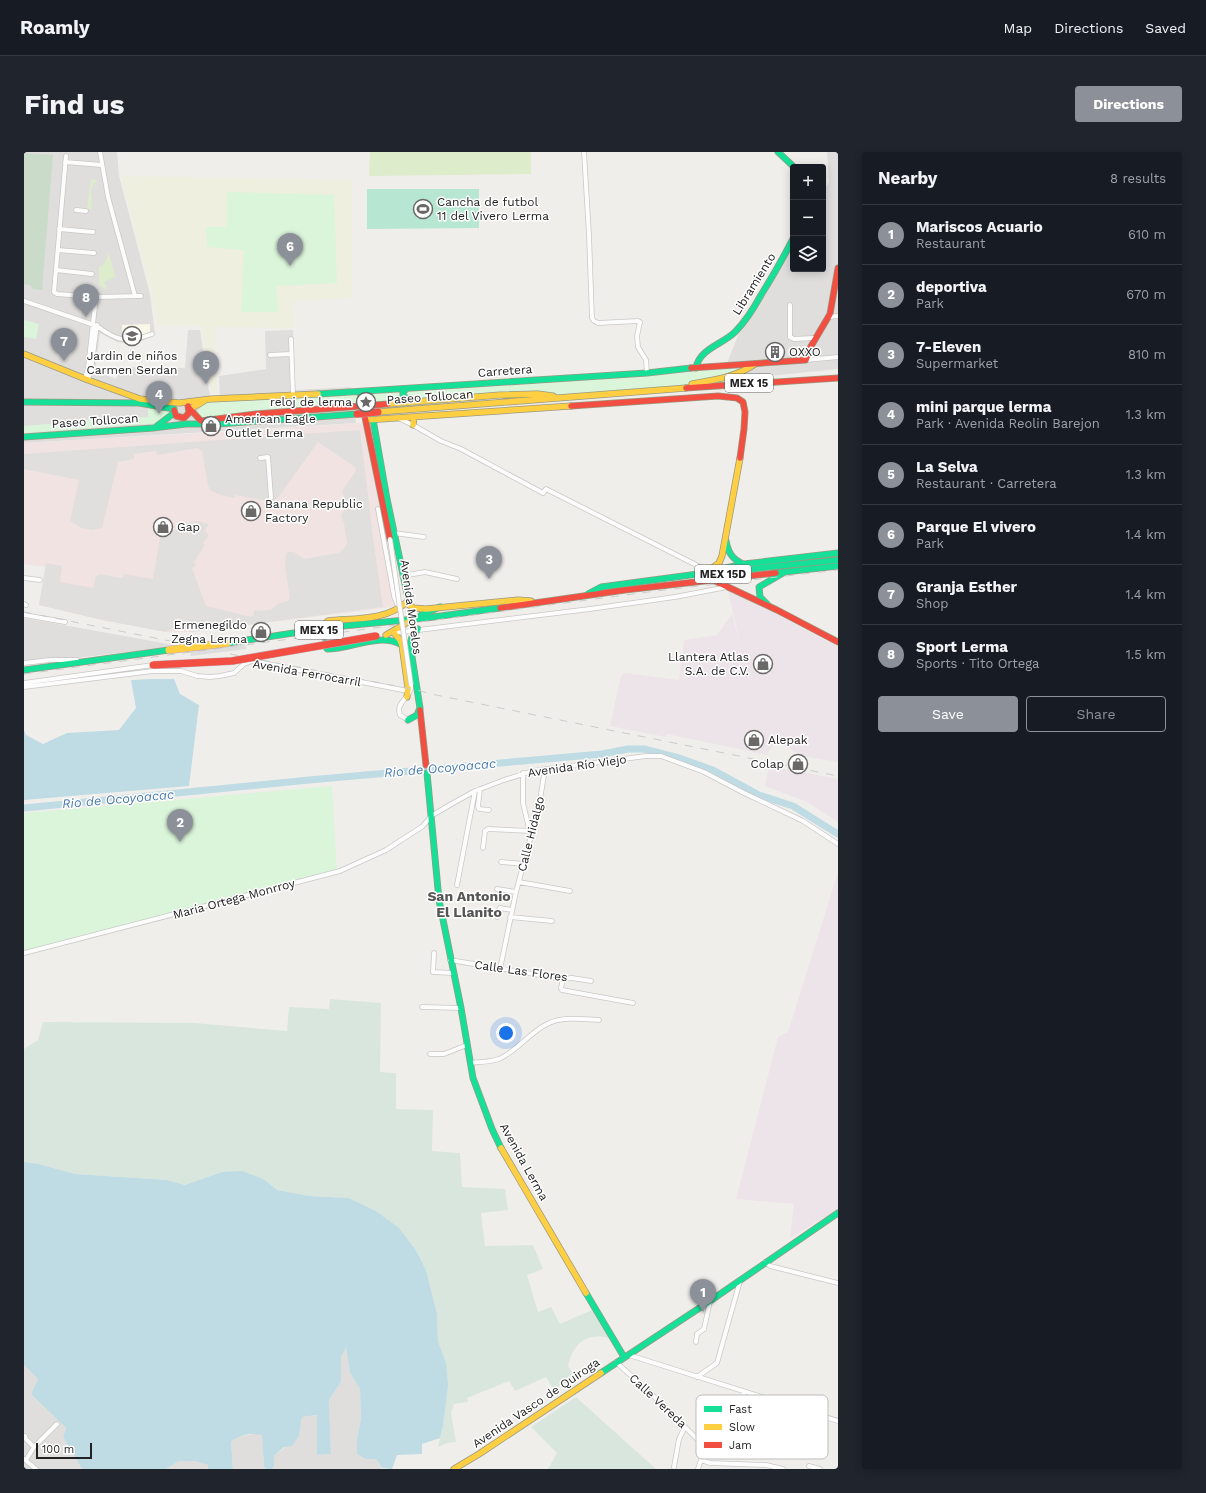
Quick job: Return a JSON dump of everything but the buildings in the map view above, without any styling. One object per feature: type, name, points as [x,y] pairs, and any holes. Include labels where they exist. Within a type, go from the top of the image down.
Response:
[{"type":"main road","points":[[778,152],[791,164]]},
{"type":"main road","name":"Libramiento","points":[[696,368],[697,361],[714,345],[734,334],[748,317],[790,244]]},
{"type":"main road","points":[[806,360],[808,350],[814,338],[828,317],[838,268]]},
{"type":"main road","points":[[24,354],[140,401]]},
{"type":"main road","name":"Carretera","points":[[178,407],[206,400],[360,392],[647,373],[806,360]]},
{"type":"main road","points":[[661,391],[739,373],[748,370],[755,364]]},
{"type":"main road","name":"Paseo Tollocan","points":[[24,437],[153,428],[184,420],[218,424],[661,391],[705,386],[838,378]]},
{"type":"main road","points":[[406,389],[403,392],[403,396],[411,401]]},
{"type":"main road","name":"Avenida Morelos","points":[[368,391],[373,420],[371,428],[386,528],[391,536],[402,576],[406,603],[410,607],[414,608],[426,609],[440,607]]},
{"type":"main road","name":"Avenida Morelos","points":[[360,392],[366,420],[371,428],[392,521],[391,536]]},
{"type":"main road","points":[[24,402],[140,401],[178,407],[189,406],[192,412],[200,420],[256,414],[371,406],[411,401],[500,395],[538,394],[572,397]]},
{"type":"main road","points":[[366,420],[711,396],[729,396],[737,398],[741,400],[744,405],[744,427],[726,535],[722,556],[719,563],[708,571]]},
{"type":"main road","points":[[178,407],[176,416],[184,420],[197,406],[206,400]]},
{"type":"main road","points":[[153,428],[178,407]]},
{"type":"main road","points":[[413,425],[414,417]]},
{"type":"main road","points":[[726,535],[726,544],[731,556],[736,562],[744,564]]},
{"type":"main road","points":[[584,596],[601,588],[698,574],[744,564],[838,553]]},
{"type":"main road","name":"MEX 15D","points":[[645,588],[665,582],[760,568],[838,560]]},
{"type":"main road","name":"MEX 15","points":[[24,670],[227,643],[333,627],[411,618],[426,618],[645,588],[838,566]]},
{"type":"main road","points":[[770,607],[760,597],[758,592],[759,588],[784,572]]},
{"type":"main road","points":[[713,580],[838,642]]},
{"type":"main road","points":[[411,618],[440,607],[518,600],[537,602]]},
{"type":"main road","points":[[323,626],[328,621],[398,611],[406,603]]},
{"type":"main road","points":[[386,635],[405,624],[426,618]]},
{"type":"main road","name":"Avenida Morelos","points":[[418,629],[410,644],[421,725]]},
{"type":"main road","points":[[153,665],[232,661],[394,633],[402,645],[409,690],[419,704],[418,715],[408,720]]},
{"type":"main road","points":[[325,643],[327,649],[385,639],[395,641],[402,645]]},
{"type":"main road","points":[[408,720],[416,721],[421,725],[431,816]]},
{"type":"main road","name":"Avenida Lerma","points":[[431,816],[440,900],[473,1078],[498,1134],[503,1152],[626,1356]]},
{"type":"main road","name":"Avenida Vasco de Quiroga","points":[[454,1469],[740,1281],[765,1262],[838,1213]]},
{"type":"street","points":[[100,152],[119,241],[136,296]]},
{"type":"street","points":[[584,152],[592,318],[598,323],[638,320],[640,322],[637,336],[638,347],[646,360],[647,373]]},
{"type":"street","points":[[66,156],[54,291],[56,294],[96,297],[141,296]]},
{"type":"street","points":[[65,162],[102,165]]},
{"type":"street","points":[[76,210],[86,211]]},
{"type":"street","points":[[59,229],[93,232]]},
{"type":"street","points":[[58,250],[94,253]]},
{"type":"street","points":[[56,270],[92,274]]},
{"type":"street","points":[[86,379],[90,369],[95,325],[94,317],[96,297]]},
{"type":"street","points":[[24,301],[95,325],[107,333],[125,340],[135,340],[152,334]]},
{"type":"street","points":[[790,305],[790,337],[794,339],[814,338]]},
{"type":"street","points":[[828,317],[838,316]]},
{"type":"street","points":[[291,339],[293,395]]},
{"type":"street","points":[[270,355],[292,354]]},
{"type":"street","points":[[806,360],[838,357]]},
{"type":"street","points":[[398,418],[441,441],[461,449],[543,493],[546,489],[708,571]]},
{"type":"street","points":[[184,420],[200,420]]},
{"type":"street","points":[[260,458],[268,457],[271,498]]},
{"type":"street","points":[[378,508],[394,596],[398,604],[402,605],[406,603]]},
{"type":"street","points":[[391,536],[424,537]]},
{"type":"street","name":"Avenida Morelos","points":[[391,536],[409,690],[400,704],[399,712],[403,718],[408,720]]},
{"type":"street","points":[[402,576],[425,572],[457,579]]},
{"type":"street","points":[[24,578],[40,580]]},
{"type":"street","points":[[394,633],[576,611],[675,597],[727,587]]},
{"type":"street","points":[[24,615],[65,622]]},
{"type":"street","points":[[24,663],[50,660],[74,660],[82,662]]},
{"type":"street","name":"Avenida Ferrocarril","points":[[24,687],[153,671],[187,672],[198,676],[220,676],[234,673],[244,664],[252,661],[409,690]]},
{"type":"street","points":[[24,683],[153,665]]},
{"type":"street","name":"Avenida Río Viejo","points":[[431,816],[475,791],[523,773],[646,756],[661,756],[720,780],[803,821],[838,844]]},
{"type":"street","name":"Calle Hidalgo","points":[[500,969],[510,917],[524,864],[530,833],[539,806],[545,769]]},
{"type":"street","points":[[483,848],[485,832],[488,829],[530,833],[523,804],[523,773]]},
{"type":"street","points":[[480,789],[479,809],[489,810]]},
{"type":"street","points":[[457,885],[475,791]]},
{"type":"street","name":"María Ortega Monrroy","points":[[24,953],[340,871],[386,850],[423,826],[431,816]]},
{"type":"street","points":[[501,862],[524,864]]},
{"type":"street","points":[[519,882],[570,890]]},
{"type":"street","points":[[496,889],[516,892]]},
{"type":"street","points":[[497,916],[500,908],[512,910]]},
{"type":"street","points":[[510,917],[552,921]]},
{"type":"street","points":[[434,953],[434,973],[453,973]]},
{"type":"street","name":"Calle Las Flores","points":[[450,960],[563,979],[572,978],[591,981]]},
{"type":"street","points":[[563,979],[562,990],[633,1003]]},
{"type":"street","points":[[422,1007],[461,1008]]},
{"type":"street","points":[[471,1063],[490,1061],[500,1058],[546,1024],[558,1020],[599,1020]]},
{"type":"street","points":[[430,1054],[444,1054],[467,1045]]},
{"type":"street","points":[[765,1262],[770,1266],[838,1282]]},
{"type":"street","points":[[697,1377],[717,1362],[740,1281]]},
{"type":"street","points":[[696,1342],[697,1334],[704,1329],[710,1301]]},
{"type":"street","points":[[626,1356],[754,1395]]},
{"type":"street","name":"Calle Vereda","points":[[616,1362],[662,1404],[696,1438]]},
{"type":"street","points":[[828,1418],[838,1421]]},
{"type":"street","points":[[36,1469],[25,1459],[34,1447],[57,1424]]},
{"type":"street","points":[[674,1467],[679,1438],[685,1427]]},
{"type":"street","points":[[25,1436],[34,1447]]},
{"type":"street","points":[[698,1469],[701,1460],[726,1467],[766,1465],[783,1469]]},
{"type":"street","points":[[809,1466],[820,1469]]},
{"type":"shaded area","points":[[24,152],[117,152],[119,176],[150,294],[155,334],[144,340],[130,344],[117,342],[100,333],[95,371],[116,379],[120,367],[185,368],[188,330],[200,330],[210,397],[220,398],[219,376],[266,369],[265,331],[293,330],[294,390],[351,387],[356,423],[24,443]]},
{"type":"shaded area","points":[[827,152],[838,152],[838,369],[720,381],[745,318],[790,245],[790,272],[826,272],[826,186],[829,182]]},
{"type":"shaded area","name":"Jardin de niños Carmen Serdan","points":[[150,324],[149,334],[136,338],[122,337],[122,325]]},
{"type":"shaded area","points":[[371,422],[400,606],[192,632],[166,632],[102,620],[39,605],[46,567],[24,564],[24,443]]},
{"type":"shaded area","points":[[360,430],[383,607],[192,632],[179,625],[166,632],[102,620],[39,605],[46,563],[62,566],[60,582],[93,588],[96,576],[101,574],[119,578],[123,577],[124,574],[153,579],[161,532],[183,529],[186,523],[197,521],[209,524],[204,531],[209,535],[203,543],[205,545],[194,562],[196,566],[192,568],[206,606],[251,617],[254,615],[254,610],[271,610],[279,603],[288,601],[290,598],[285,566],[286,554],[288,552],[294,552],[304,559],[339,553],[343,550],[347,543],[344,523],[341,515],[345,509],[346,503],[342,491],[356,471],[355,467],[318,442],[277,499],[273,502],[235,495],[235,498],[229,497],[210,490],[202,451],[197,448],[157,455],[156,451],[134,454],[134,459],[118,462],[102,528],[92,530],[82,528],[70,521],[79,480],[24,469],[24,454]]},
{"type":"shaded area","points":[[727,587],[838,646],[838,762],[802,756],[776,741],[767,755],[667,734],[665,737],[610,726],[621,676],[625,673],[679,680],[684,640],[717,635],[732,614],[741,647]]},
{"type":"shaded area","points":[[24,618],[180,646],[24,664]]},
{"type":"shaded area","points":[[769,766],[838,779],[838,822],[807,802],[765,786]]},
{"type":"shaded area","points":[[838,872],[838,1209],[790,1238],[794,1204],[736,1199],[778,1037],[788,1032]]},
{"type":"shaded area","points":[[330,999],[381,1003],[380,1072],[396,1073],[396,1109],[433,1110],[432,1151],[460,1153],[462,1187],[505,1189],[508,1210],[481,1213],[485,1246],[533,1245],[543,1269],[527,1275],[538,1312],[551,1307],[560,1324],[592,1310],[609,1338],[587,1338],[577,1346],[570,1358],[568,1366],[576,1378],[553,1389],[546,1377],[515,1391],[509,1381],[467,1398],[468,1402],[454,1404],[451,1413],[456,1442],[447,1443],[438,1447],[443,1426],[446,1363],[438,1341],[437,1314],[426,1270],[398,1227],[376,1211],[349,1198],[309,1196],[277,1190],[222,1172],[185,1185],[167,1180],[75,1174],[39,1164],[24,1162],[24,1049],[38,1040],[43,1022],[195,1023],[287,1031],[289,1007],[329,1009]]},
{"type":"shaded area","points":[[346,1347],[350,1373],[360,1389],[361,1419],[357,1438],[366,1459],[376,1459],[382,1469],[272,1469],[274,1466],[274,1456],[299,1436],[302,1417],[318,1415],[317,1455],[331,1454],[329,1400],[341,1382],[341,1357]]},
{"type":"shaded area","points":[[24,1365],[38,1379],[31,1394],[66,1428],[63,1437],[82,1469],[24,1469]]},
{"type":"shaded area","points":[[576,1397],[656,1469],[548,1469],[557,1453],[531,1427]]},
{"type":"shaded area","points":[[255,1434],[262,1435],[264,1467],[266,1469],[233,1469],[231,1442],[239,1436]]},
{"type":"shaded area","points":[[179,1461],[195,1461],[208,1465],[208,1469],[166,1469]]},
{"type":"green space","points":[[370,152],[531,152],[531,174],[369,176]]},
{"type":"green space","points":[[24,153],[53,155],[42,290],[33,289],[30,285],[24,284]]},
{"type":"green space","points":[[121,176],[352,180],[352,298],[293,301],[294,328],[215,327],[217,394],[212,393],[201,325],[158,326],[152,294]]},
{"type":"green space","points":[[91,179],[97,180],[91,189],[92,209],[87,209]]},
{"type":"green space","name":"Cancha de futbol 11 del Vivero Lerma","points":[[367,189],[479,189],[479,228],[367,229]]},
{"type":"green space","points":[[227,192],[334,195],[337,283],[276,286],[278,312],[241,312],[244,250],[207,247],[206,227],[227,227]]},
{"type":"green space","points":[[109,253],[115,277],[104,282],[108,290],[99,285],[99,267],[104,264]]},
{"type":"green space","points":[[24,320],[39,324],[36,339],[24,337]]},
{"type":"green space","points":[[743,368],[748,373],[748,378],[745,381],[672,389],[375,402],[374,394],[548,383]]},
{"type":"green space","points":[[360,391],[363,406],[338,401],[324,405],[258,410],[204,419],[196,414],[206,400]]},
{"type":"green space","points":[[148,408],[165,409],[169,412],[169,415],[160,423],[24,433],[24,426],[75,422],[75,420],[114,421],[114,419],[148,417]]},
{"type":"green space","points":[[332,786],[337,872],[24,952],[24,813]]},
{"type":"water","points":[[174,679],[180,694],[199,705],[189,786],[24,800],[24,730],[26,735],[43,744],[67,733],[119,730],[136,708],[131,680]]},
{"type":"water","points":[[24,1162],[39,1164],[75,1174],[167,1180],[185,1185],[222,1172],[242,1171],[263,1179],[277,1190],[309,1196],[349,1198],[376,1211],[398,1227],[415,1249],[426,1270],[437,1314],[438,1341],[446,1363],[448,1385],[440,1438],[422,1444],[422,1454],[397,1455],[392,1469],[382,1468],[376,1459],[366,1459],[357,1454],[357,1438],[361,1419],[360,1389],[350,1373],[346,1347],[341,1357],[341,1382],[329,1400],[331,1454],[317,1455],[317,1415],[302,1417],[299,1436],[292,1446],[284,1447],[274,1456],[274,1466],[272,1469],[266,1469],[264,1467],[262,1435],[254,1434],[242,1436],[231,1442],[233,1469],[208,1469],[208,1465],[195,1461],[179,1461],[166,1469],[82,1469],[63,1437],[66,1428],[31,1394],[38,1379],[24,1365]]},
{"type":"pier","points":[[245,642],[246,649],[191,656],[190,649]]},
{"type":"waterway","name":"Rio de Ocoyoacac","points":[[24,808],[309,780],[602,754],[628,749],[644,749],[679,758],[713,770],[759,795],[793,806],[838,834]]},
{"type":"tunnel","points":[[323,626],[325,643]]},
{"type":"railway","points":[[24,674],[656,591],[838,570]]},
{"type":"railway","points":[[24,612],[170,641]]},
{"type":"railway","points":[[230,654],[417,690],[838,776]]},
{"type":"traffic: fast","points":[[778,152],[791,164]]},
{"type":"traffic: fast","points":[[696,368],[698,361],[706,351],[735,332],[753,310],[790,245]]},
{"type":"traffic: fast","points":[[318,394],[647,373],[691,368]]},
{"type":"traffic: fast","points":[[406,389],[403,396],[411,401]]},
{"type":"traffic: fast","points":[[368,391],[387,499],[408,598]]},
{"type":"traffic: fast","points":[[360,392],[364,409]]},
{"type":"traffic: fast","points":[[24,402],[139,403],[174,409]]},
{"type":"traffic: fast","points":[[157,426],[174,413]]},
{"type":"traffic: fast","points":[[24,437],[153,428],[186,424],[218,424],[357,414]]},
{"type":"traffic: fast","points":[[726,541],[731,555],[743,564]]},
{"type":"traffic: fast","points":[[588,594],[601,587],[698,574],[744,564],[838,553]]},
{"type":"traffic: fast","points":[[700,577],[760,568],[838,560]]},
{"type":"traffic: fast","points":[[776,573],[838,566]]},
{"type":"traffic: fast","points":[[767,604],[760,597],[759,587],[783,573]]},
{"type":"traffic: fast","points":[[421,615],[440,607]]},
{"type":"traffic: fast","points":[[227,643],[333,627],[426,618],[500,608]]},
{"type":"traffic: fast","points":[[408,720],[417,715],[420,708],[410,644],[412,637],[418,629]]},
{"type":"traffic: fast","points":[[325,643],[327,649],[384,640],[393,641],[402,645]]},
{"type":"traffic: fast","points":[[24,670],[169,650]]},
{"type":"traffic: fast","points":[[427,773],[439,900],[461,1008],[473,1078],[492,1129],[501,1148]]},
{"type":"traffic: fast","points":[[601,1373],[710,1301],[838,1213]]},
{"type":"traffic: fast","points":[[586,1293],[624,1357]]},
{"type":"traffic: slow","points":[[24,354],[140,399],[179,403],[211,399],[318,394]]},
{"type":"traffic: slow","points":[[692,384],[733,375],[755,364]]},
{"type":"traffic: slow","points":[[378,412],[686,388]]},
{"type":"traffic: slow","points":[[388,404],[500,395],[538,394],[553,396]]},
{"type":"traffic: slow","points":[[190,409],[204,401]]},
{"type":"traffic: slow","points":[[366,420],[571,406]]},
{"type":"traffic: slow","points":[[413,425],[414,417]]},
{"type":"traffic: slow","points":[[708,571],[719,563],[722,556],[740,458]]},
{"type":"traffic: slow","points":[[408,598],[409,605],[414,608],[426,609],[518,600],[531,601]]},
{"type":"traffic: slow","points":[[323,626],[328,621],[380,616],[399,608],[407,602]]},
{"type":"traffic: slow","points":[[386,635],[408,622]]},
{"type":"traffic: slow","points":[[394,633],[402,645],[408,688],[407,697]]},
{"type":"traffic: slow","points":[[169,650],[227,643]]},
{"type":"traffic: slow","points":[[501,1148],[586,1293]]},
{"type":"traffic: slow","points":[[454,1469],[601,1373]]},
{"type":"traffic: jam","points":[[691,368],[806,360],[810,348],[830,314],[838,268]]},
{"type":"traffic: jam","points":[[686,388],[838,378]]},
{"type":"traffic: jam","points":[[571,406],[718,396],[737,398],[743,402],[745,412],[740,458]]},
{"type":"traffic: jam","points":[[190,409],[201,421],[256,414],[388,404]]},
{"type":"traffic: jam","points":[[174,410],[176,416],[184,418],[189,413],[188,406]]},
{"type":"traffic: jam","points":[[357,414],[378,412]]},
{"type":"traffic: jam","points":[[365,417],[390,539]]},
{"type":"traffic: jam","points":[[500,608],[625,590],[776,573]]},
{"type":"traffic: jam","points":[[713,580],[777,610],[838,642]]},
{"type":"traffic: jam","points":[[153,665],[232,661],[376,636]]},
{"type":"traffic: jam","points":[[420,710],[426,765]]},
{"type":"place","name":"Cancha de futbol 11 del Vivero Lerma","points":[[423,209]]},
{"type":"place","name":"Parque El vivero","points":[[290,266]]},
{"type":"place","name":"Sport Lerma","points":[[86,317]]},
{"type":"place","name":"Jardin de niños Carmen Serdan","points":[[132,336]]},
{"type":"place","name":"OXXO","points":[[775,352]]},
{"type":"place","name":"Granja Esther","points":[[64,361]]},
{"type":"place","name":"La Selva","points":[[206,384]]},
{"type":"place","name":"reloj de lerma","points":[[366,402]]},
{"type":"place","name":"mini parque lerma","points":[[159,414]]},
{"type":"place","name":"American Eagle Outlet Lerma","points":[[211,426]]},
{"type":"place","name":"Banana Republic Factory","points":[[251,511]]},
{"type":"place","name":"Gap","points":[[163,527]]},
{"type":"place","name":"7-Eleven","points":[[489,579]]},
{"type":"place","name":"Ermenegildo Zegna Lerma","points":[[261,632]]},
{"type":"place","name":"Llantera Atlas S.A. de C.V.","points":[[763,664]]},
{"type":"place","name":"Alepak","points":[[754,740]]},
{"type":"place","name":"Colap","points":[[798,764]]},
{"type":"place","name":"deportiva","points":[[180,842]]},
{"type":"place","name":"Mariscos Acuario","points":[[703,1312]]},
{"type":"district","name":"San Antonio El Llanito","points":[[469,904]]}]
